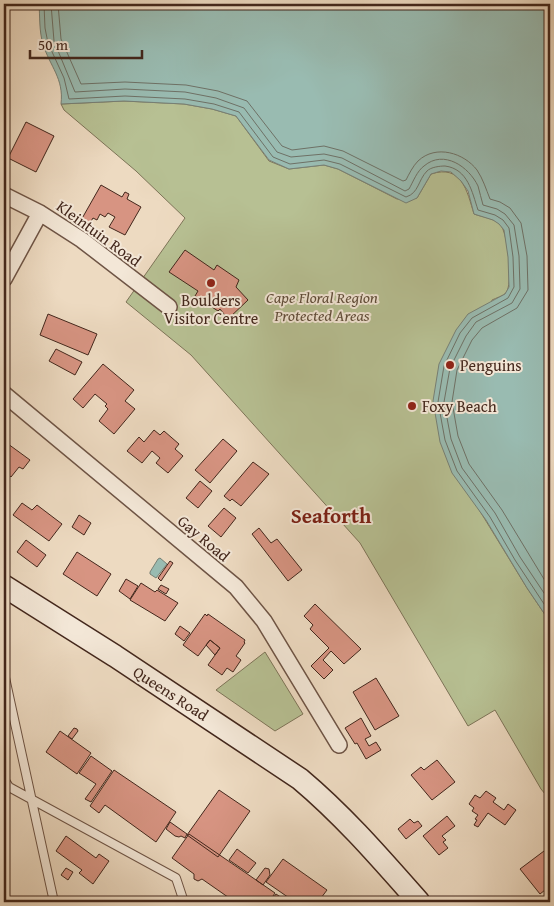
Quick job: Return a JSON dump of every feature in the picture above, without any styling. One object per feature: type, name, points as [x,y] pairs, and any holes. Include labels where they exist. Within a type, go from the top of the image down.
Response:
[{"type":"main road","name":"Queens Road","points":[[4,586],[257,749],[300,779],[332,808],[419,902]]},
{"type":"street","name":"Kleintuin Road","points":[[4,195],[40,212],[82,240],[169,307]]},
{"type":"street","points":[[4,279],[40,212]]},
{"type":"street","name":"Gay Road","points":[[4,394],[236,587],[264,621],[339,745]]},
{"type":"lane","points":[[4,673],[54,902]]},
{"type":"lane","points":[[4,717],[11,708]]},
{"type":"lane","points":[[4,779],[9,787],[176,878],[184,902]]},
{"type":"green space","name":"Cape Floral Region Protected Areas","points":[[124,101],[184,104],[236,116],[269,161],[289,169],[324,165],[338,169],[397,199],[417,198],[431,174],[450,173],[462,182],[474,214],[500,224],[507,247],[509,280],[506,293],[492,300],[478,508],[550,622],[550,800],[541,789],[495,710],[468,726],[360,543],[191,355],[126,302],[185,218],[136,171],[64,110],[61,104]]},
{"type":"green space","points":[[265,652],[303,714],[275,731],[216,690]]},
{"type":"water","points":[[39,4],[550,4],[550,622],[486,520],[452,473],[440,442],[433,401],[439,364],[456,330],[468,314],[505,294],[509,287],[508,257],[504,230],[493,220],[474,214],[468,191],[451,172],[441,171],[431,174],[417,198],[406,203],[338,169],[324,165],[289,169],[269,160],[236,116],[212,109],[184,104],[124,101],[61,104],[58,80],[42,39]]},
{"type":"water","points":[[160,558],[167,564],[156,578],[150,572]]},
{"type":"building","points":[[26,122],[54,136],[36,172],[8,158]]},
{"type":"building","points":[[101,185],[122,197],[125,192],[129,194],[127,199],[141,207],[125,235],[109,227],[115,217],[108,213],[105,217],[100,214],[97,220],[93,218],[88,226],[80,222]]},
{"type":"building","name":"Boulders Visitor Centre","points":[[185,250],[214,270],[217,265],[239,280],[236,287],[248,300],[228,319],[220,309],[218,311],[195,296],[198,291],[169,272]]},
{"type":"building","points":[[48,314],[97,334],[88,355],[40,335]]},
{"type":"building","points":[[56,349],[82,362],[75,375],[49,361]]},
{"type":"building","points":[[103,364],[134,390],[125,401],[135,409],[114,434],[99,421],[108,409],[105,406],[107,404],[95,394],[83,408],[73,399]]},
{"type":"building","points":[[154,430],[160,435],[164,431],[179,444],[175,449],[183,456],[168,473],[156,463],[160,458],[152,451],[142,463],[127,451],[139,437],[144,442]]},
{"type":"building","points":[[223,439],[237,451],[210,483],[195,470]]},
{"type":"building","points":[[4,441],[30,460],[23,469],[19,467],[11,477],[4,471]]},
{"type":"building","points":[[253,462],[269,474],[241,506],[224,496]]},
{"type":"building","points":[[200,481],[212,491],[198,508],[186,498]]},
{"type":"building","points":[[22,503],[32,510],[37,505],[62,524],[49,541],[13,515]]},
{"type":"building","points":[[224,508],[236,518],[221,537],[208,526]]},
{"type":"building","points":[[79,515],[91,523],[84,535],[72,527]]},
{"type":"building","points":[[259,528],[271,543],[277,539],[302,570],[288,581],[252,534]]},
{"type":"building","points":[[26,540],[46,555],[37,567],[17,552]]},
{"type":"building","points":[[77,552],[111,574],[97,596],[63,574]]},
{"type":"building","points":[[170,561],[173,563],[161,581],[158,578]]},
{"type":"building","points":[[126,579],[138,586],[130,599],[119,591]]},
{"type":"building","points":[[141,583],[178,603],[165,621],[130,600]]},
{"type":"building","points":[[161,585],[169,589],[166,594],[158,589]]},
{"type":"building","points":[[315,604],[361,649],[344,664],[331,651],[323,660],[333,670],[324,679],[311,666],[329,648],[310,629],[313,625],[304,616]]},
{"type":"building","points":[[205,614],[207,616],[208,614],[245,640],[236,656],[241,660],[233,672],[227,668],[222,675],[208,665],[220,648],[210,640],[198,656],[183,645]]},
{"type":"building","points":[[180,626],[190,633],[184,641],[175,634]]},
{"type":"building","points":[[210,640],[220,648],[215,655],[206,645]]},
{"type":"building","points":[[376,678],[399,716],[375,730],[353,692]]},
{"type":"building","points":[[361,718],[371,736],[365,739],[369,746],[376,742],[381,750],[366,759],[357,743],[355,744],[345,728]]},
{"type":"building","points":[[74,728],[78,731],[72,739],[68,736]]},
{"type":"building","points":[[60,731],[91,753],[77,774],[46,752]]},
{"type":"building","points":[[91,756],[112,771],[91,802],[85,799],[96,784],[79,773]]},
{"type":"building","points":[[437,760],[455,782],[432,800],[411,775],[421,767],[424,770]]},
{"type":"building","points":[[114,770],[176,812],[156,842],[105,805],[99,813],[90,806]]},
{"type":"building","points":[[219,790],[250,811],[218,857],[187,835]]},
{"type":"building","points":[[486,791],[496,798],[493,802],[504,810],[508,804],[516,810],[505,825],[488,813],[478,827],[474,825],[478,815],[472,811],[474,808],[469,804],[475,795],[480,798]]},
{"type":"building","points":[[447,816],[455,826],[442,836],[446,840],[443,842],[448,848],[439,855],[423,836]]},
{"type":"building","points":[[410,819],[414,823],[418,821],[422,826],[406,839],[398,829]]},
{"type":"building","points":[[170,822],[187,834],[185,838],[175,836],[166,829]]},
{"type":"building","points":[[189,834],[275,893],[269,902],[235,902],[202,879],[198,881],[194,879],[194,874],[172,858]]},
{"type":"building","points":[[66,836],[96,858],[99,854],[109,861],[93,884],[79,873],[82,870],[56,851]]},
{"type":"building","points":[[237,849],[256,863],[248,873],[229,860]]},
{"type":"building","points":[[544,851],[550,859],[550,886],[540,894],[520,869]]},
{"type":"building","points":[[283,859],[327,890],[318,902],[295,902],[266,882]]},
{"type":"building","points":[[66,868],[73,872],[68,880],[61,875]]},
{"type":"building","points":[[265,868],[269,869],[270,875],[263,885],[256,880]]},
{"type":"building","points":[[276,894],[288,902],[270,902]]},
{"type":"place","name":"Boulders Visitor Centre","points":[[211,283]]},
{"type":"place","name":"Penguins","points":[[450,365]]},
{"type":"place","name":"Foxy Beach","points":[[412,406]]},
{"type":"district","name":"Seaforth","points":[[331,515]]}]
